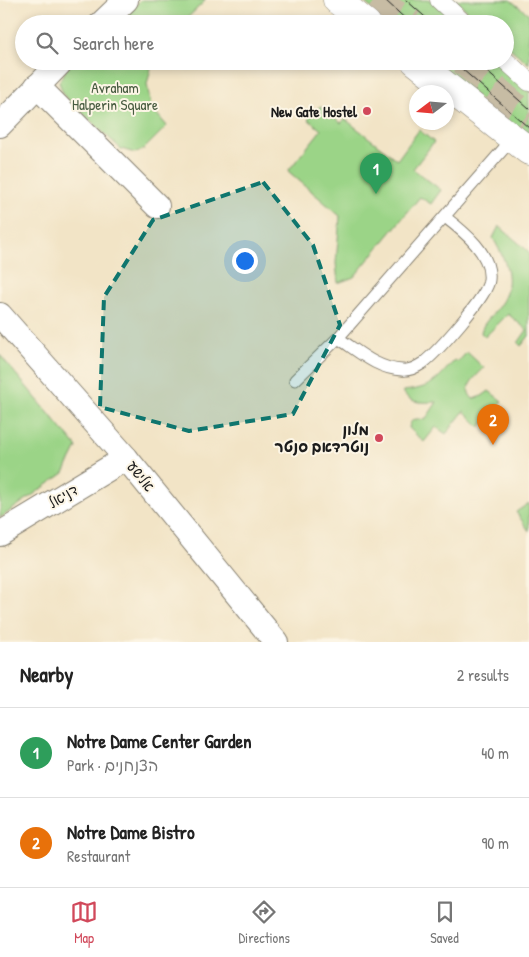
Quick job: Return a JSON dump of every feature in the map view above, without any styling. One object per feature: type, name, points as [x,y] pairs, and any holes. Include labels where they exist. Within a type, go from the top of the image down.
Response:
[{"type":"street","points":[[110,15],[126,0]]},
{"type":"street","points":[[337,0],[356,15]]},
{"type":"street","points":[[439,0],[455,15]]},
{"type":"street","points":[[514,68],[529,82]]},
{"type":"street","points":[[0,125],[53,70]]},
{"type":"street","points":[[426,70],[521,144]]},
{"type":"street","points":[[37,86],[157,206]]},
{"type":"street","name":"אלישע","points":[[0,315],[126,458],[276,642]]},
{"type":"street","name":"דניאל","points":[[0,534],[126,458]]},
{"type":"lane","points":[[295,380],[338,338],[445,217],[521,144]]},
{"type":"lane","points":[[338,338],[368,359],[387,369],[404,371],[424,362],[454,331],[490,281],[489,269],[480,250],[460,229],[445,217]]},
{"type":"highlighted area","points":[[263,182],[313,245],[340,325],[293,414],[189,431],[100,407],[104,297],[153,220]]},
{"type":"green space","points":[[141,0],[206,0],[190,15],[125,15]]},
{"type":"green space","points":[[362,0],[433,0],[450,15],[379,15]]},
{"type":"green space","points":[[455,0],[510,0],[529,14],[529,64],[514,52],[514,15],[472,15]]},
{"type":"green space","name":"Avraham Halperin Square","points":[[66,70],[151,70],[147,84],[151,107],[167,126],[144,149],[135,153],[121,149],[64,96],[59,82]]},
{"type":"green space","points":[[445,70],[514,70],[529,83],[529,141]]},
{"type":"green space","points":[[320,106],[341,123],[345,119],[397,160],[419,130],[434,142],[413,169],[441,190],[431,204],[420,197],[354,277],[338,283],[336,263],[340,216],[288,171],[321,130],[308,119]]},
{"type":"green space","points":[[499,226],[529,252],[529,336],[521,346],[518,343],[527,330],[508,314],[485,337],[481,333],[507,292],[508,274],[506,266],[493,238]]},
{"type":"green space","points":[[467,352],[484,368],[471,382],[469,386],[470,395],[473,399],[489,391],[502,401],[480,427],[464,411],[446,434],[436,427],[424,442],[409,428],[414,419],[425,420],[437,402],[413,401],[403,391],[421,388],[433,382],[455,360],[458,362]]},
{"type":"green space","points":[[0,355],[77,447],[64,473],[0,518]]},
{"type":"green space","points":[[529,503],[529,531],[516,512]]},
{"type":"tunnel","points":[[374,0],[398,15]]},
{"type":"tunnel","points":[[473,70],[529,118]]},
{"type":"tram line","points":[[385,0],[401,15]]},
{"type":"tram line","points":[[406,0],[423,15]]},
{"type":"tram line","points":[[463,70],[529,128]]},
{"type":"tram line","points":[[485,70],[529,109]]},
{"type":"place","name":"New Gate Hostel","points":[[367,111]]},
{"type":"place","name":"Notre Dame Center Garden","points":[[376,194]]},
{"type":"place","name":"מלון נוטרדאם סנטר","points":[[379,438]]},
{"type":"place","name":"Notre Dame Bistro","points":[[493,445]]}]
